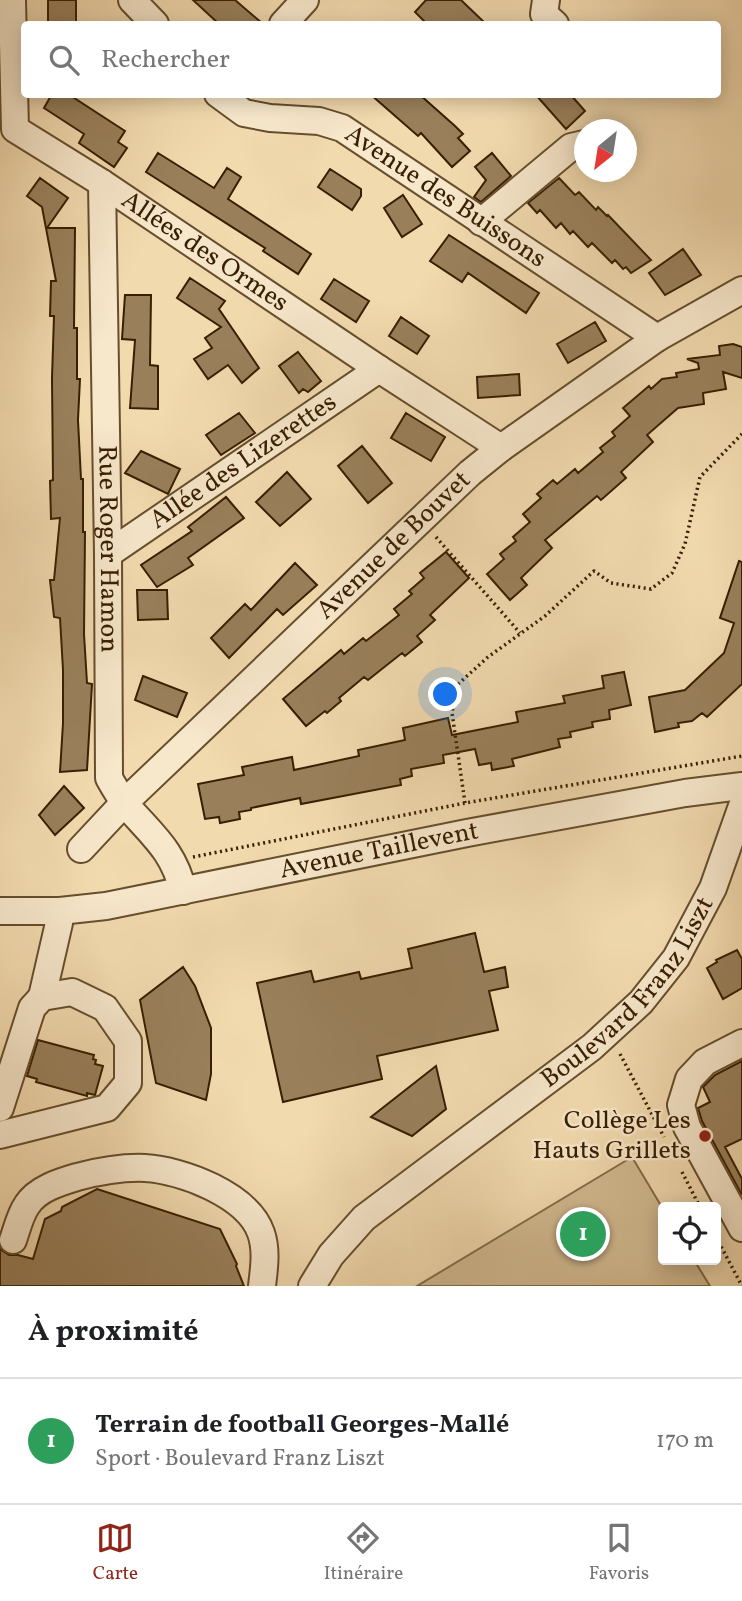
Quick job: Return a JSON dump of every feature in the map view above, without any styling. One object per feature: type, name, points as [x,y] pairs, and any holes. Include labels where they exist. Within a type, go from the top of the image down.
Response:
[{"type":"street","name":"Allées des Ormes","points":[[12,0],[15,129],[102,183],[501,448]]},
{"type":"street","points":[[132,0],[152,21]]},
{"type":"street","points":[[286,21],[305,0]]},
{"type":"street","points":[[546,0],[544,14],[552,21]]},
{"type":"street","name":"Avenue des Buissons","points":[[224,98],[244,113],[270,118],[319,121],[342,128],[657,338]]},
{"type":"street","points":[[481,222],[574,146]]},
{"type":"street","name":"Rue Roger Hamon","points":[[102,183],[109,778],[124,803],[163,845],[174,862],[183,891]]},
{"type":"street","name":"Avenue de Bouvet","points":[[81,849],[124,803],[470,473],[501,448],[657,338],[742,290]]},
{"type":"street","name":"Allée des Lizerettes","points":[[108,554],[379,369]]},
{"type":"street","name":"Avenue Taillevent","points":[[8,911],[60,911],[106,906],[467,833],[684,793],[742,786]]},
{"type":"street","name":"Boulevard Franz Liszt","points":[[312,1286],[331,1255],[364,1218],[592,1047],[641,1002],[676,958],[713,888],[742,806]]},
{"type":"street","points":[[0,1108],[32,1007],[42,996],[60,911]]},
{"type":"street","points":[[0,1135],[107,1108],[128,1083],[128,1041],[105,1008],[72,992],[42,996]]},
{"type":"street","points":[[742,1043],[705,1062],[689,1079],[681,1105],[687,1127],[742,1228]]},
{"type":"street","points":[[13,1240],[27,1204],[54,1183],[105,1170],[147,1168],[196,1180],[224,1191],[246,1209],[261,1232],[265,1259],[262,1286]]},
{"type":"path","points":[[465,803],[452,713],[456,686],[488,657],[545,615],[594,571],[611,583],[651,589],[672,573],[685,544],[700,477],[742,434]]},
{"type":"path","points":[[421,519],[520,633]]},
{"type":"path","points":[[186,859],[465,803],[742,756]]},
{"type":"path","points":[[609,1032],[664,1137]]},
{"type":"path","points":[[682,1172],[697,1202]]},
{"type":"path","points":[[721,1247],[741,1286]]},
{"type":"shaded area","points":[[632,1157],[659,1202],[658,1265],[697,1265],[710,1286],[417,1286]]},
{"type":"building","points":[[48,0],[76,0],[76,21],[48,21]]},
{"type":"building","points":[[193,0],[235,0],[260,21],[216,21]]},
{"type":"building","points":[[426,0],[461,0],[483,21],[424,21],[415,12]]},
{"type":"building","points":[[50,98],[74,98],[125,131],[118,142],[127,148],[114,167],[79,143],[84,134],[44,108]]},
{"type":"building","points":[[375,98],[424,98],[463,134],[458,138],[470,151],[452,167],[421,133],[418,136]]},
{"type":"building","points":[[539,98],[574,98],[585,111],[566,129]]},
{"type":"building","points":[[158,153],[214,188],[227,168],[241,177],[228,199],[311,254],[298,274],[263,251],[265,248],[146,172]]},
{"type":"building","points":[[492,153],[511,176],[481,202],[474,197],[486,180],[475,167]]},
{"type":"building","points":[[330,169],[361,189],[361,196],[352,210],[318,187]]},
{"type":"building","points":[[40,178],[68,198],[47,228],[75,228],[74,328],[77,328],[77,379],[80,379],[78,420],[85,532],[84,634],[87,683],[92,684],[87,770],[60,772],[63,670],[60,618],[54,617],[50,580],[54,580],[60,518],[51,519],[50,481],[53,480],[54,316],[50,316],[51,281],[56,281],[42,207],[27,196]]},
{"type":"building","points":[[559,178],[575,195],[579,192],[596,210],[598,207],[608,215],[651,260],[631,273],[615,260],[612,263],[592,243],[588,247],[573,231],[570,234],[561,223],[556,228],[540,210],[537,213],[528,203]]},
{"type":"building","points":[[403,195],[422,224],[402,237],[384,208]]},
{"type":"building","points":[[449,235],[539,293],[526,313],[468,273],[462,282],[430,261]]},
{"type":"building","points":[[683,249],[701,275],[665,295],[649,273]]},
{"type":"building","points":[[190,278],[225,301],[219,309],[259,368],[242,383],[228,365],[208,379],[194,359],[212,348],[205,338],[221,327],[177,298]]},
{"type":"building","points":[[334,279],[369,301],[356,322],[321,299]]},
{"type":"building","points":[[125,295],[151,295],[150,365],[158,366],[158,409],[130,408],[135,340],[122,339]]},
{"type":"building","points":[[401,317],[429,336],[417,354],[389,336]]},
{"type":"building","points":[[595,322],[606,341],[568,363],[557,344]]},
{"type":"building","points":[[733,344],[742,347],[742,378],[723,372],[726,389],[703,393],[704,404],[678,408],[647,435],[653,442],[621,472],[626,478],[601,500],[597,496],[545,540],[552,548],[521,578],[527,585],[510,600],[487,574],[504,559],[500,554],[516,541],[513,537],[530,522],[523,514],[541,498],[537,494],[553,480],[557,484],[575,469],[578,473],[603,452],[600,448],[615,436],[612,432],[630,416],[623,408],[649,386],[651,389],[662,379],[677,377],[676,373],[699,369],[698,363],[687,359],[720,355],[719,346]]},
{"type":"building","points":[[298,352],[321,381],[308,392],[303,389],[299,393],[279,366]]},
{"type":"building","points":[[519,374],[520,395],[478,398],[477,377]]},
{"type":"building","points":[[239,413],[255,433],[221,455],[206,435]]},
{"type":"building","points":[[406,413],[445,437],[431,461],[391,438]]},
{"type":"building","points":[[362,446],[392,483],[368,503],[338,466]]},
{"type":"building","points":[[141,451],[180,469],[168,494],[125,473]]},
{"type":"building","points":[[287,472],[311,499],[280,526],[256,502]]},
{"type":"building","points":[[226,497],[244,518],[188,558],[193,565],[157,587],[141,565],[192,531],[188,527]]},
{"type":"building","points":[[446,552],[469,578],[430,615],[435,620],[417,636],[422,642],[405,656],[402,653],[368,680],[364,677],[339,698],[341,701],[327,713],[325,711],[306,726],[283,699],[341,650],[344,654],[363,638],[366,641],[399,615],[394,609],[412,594],[409,591],[424,578],[420,573]]},
{"type":"building","points":[[739,561],[742,562],[742,684],[707,717],[702,713],[692,721],[678,723],[679,727],[655,732],[649,697],[685,690],[724,653],[734,623],[720,618]]},
{"type":"building","points":[[295,563],[317,585],[283,615],[277,609],[229,658],[211,638],[245,604],[251,610]]},
{"type":"building","points":[[137,590],[167,590],[168,619],[138,620]]},
{"type":"building","points":[[624,672],[631,705],[609,710],[610,719],[592,722],[593,727],[570,732],[571,737],[558,739],[560,747],[512,759],[514,766],[492,770],[491,763],[479,765],[475,749],[443,755],[444,763],[411,769],[412,776],[400,779],[401,785],[301,804],[300,798],[251,808],[239,812],[240,819],[220,823],[219,817],[205,819],[198,784],[244,775],[242,767],[292,757],[294,770],[359,756],[358,750],[405,740],[403,728],[448,718],[452,735],[518,722],[516,712],[565,703],[563,696],[604,688],[602,676]]},
{"type":"building","points":[[143,676],[187,693],[177,717],[135,700]]},
{"type":"building","points":[[64,786],[84,808],[55,835],[39,815]]},
{"type":"building","points":[[475,933],[484,972],[505,967],[508,987],[489,991],[498,1030],[377,1056],[382,1079],[283,1102],[257,983],[311,971],[314,982],[359,972],[361,979],[412,968],[408,949]]},
{"type":"building","points":[[737,950],[742,959],[742,988],[723,999],[707,968],[717,962],[716,960]]},
{"type":"building","points":[[183,967],[195,986],[211,1028],[211,1074],[206,1100],[156,1083],[140,1000]]},
{"type":"building","points":[[38,1040],[94,1055],[95,1064],[103,1066],[95,1095],[87,1093],[87,1096],[36,1082],[37,1079],[27,1076]]},
{"type":"building","name":"Collège Les Hauts Grillets","points":[[742,1061],[742,1139],[725,1147],[742,1179],[742,1195],[702,1121],[698,1108],[710,1102],[703,1087],[715,1075]]},
{"type":"building","points":[[436,1066],[446,1109],[412,1136],[371,1117]]},
{"type":"building","points":[[97,1189],[220,1229],[244,1286],[0,1286],[0,1249],[9,1255],[33,1259],[45,1219]]},
{"type":"place","name":"Collège Les Hauts Grillets","points":[[705,1136]]},
{"type":"place","name":"Terrain de football Georges-Mallé","points":[[583,1234]]}]
